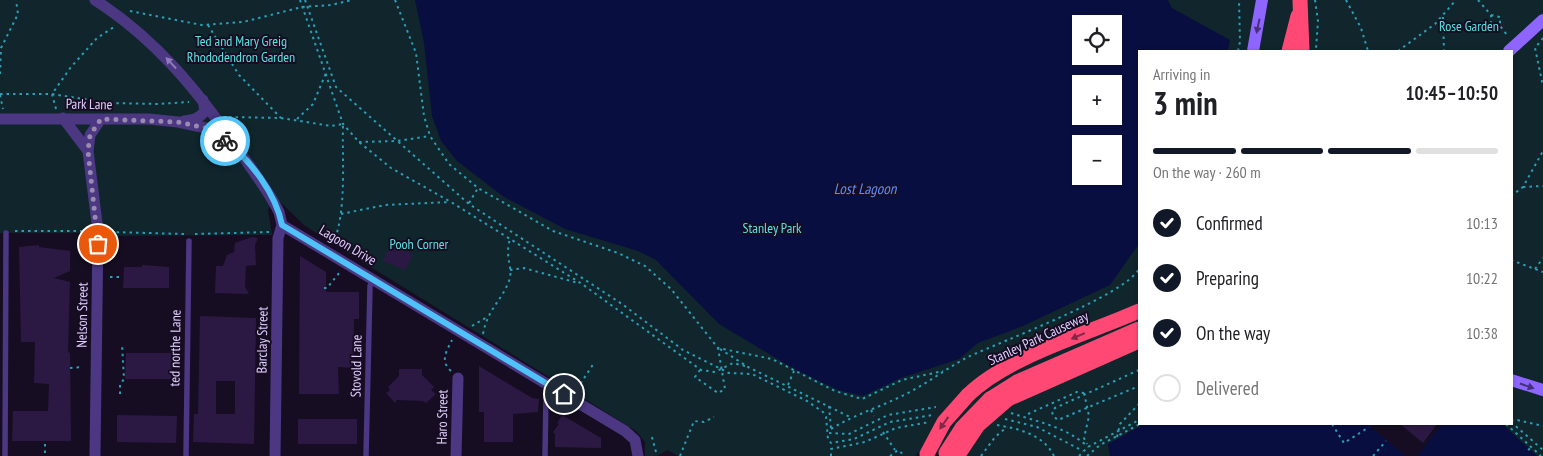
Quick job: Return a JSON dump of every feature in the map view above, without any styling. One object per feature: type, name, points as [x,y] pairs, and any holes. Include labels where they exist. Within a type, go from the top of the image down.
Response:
[{"type":"highway","points":[[1289,50],[1300,6]]},
{"type":"highway","points":[[1300,6],[1303,37],[1302,50]]},
{"type":"highway","points":[[1123,317],[1138,306]]},
{"type":"highway","name":"Stanley Park Causeway","points":[[927,455],[944,422],[968,395],[1003,369],[1138,311]]},
{"type":"highway","points":[[952,455],[962,428],[990,399],[1023,379],[1138,329]]},
{"type":"highway","points":[[952,455],[978,425],[1009,406],[1138,342]]},
{"type":"street","points":[[95,0],[122,18],[157,48],[200,100],[269,193],[279,212],[282,225]]},
{"type":"street","points":[[1253,50],[1262,0]]},
{"type":"street","points":[[1510,50],[1543,20]]},
{"type":"street","name":"Park Lane","points":[[2,119],[60,115],[101,119],[178,122],[194,120],[201,116],[204,111],[200,100]]},
{"type":"street","points":[[60,115],[88,151]]},
{"type":"street","name":"Nelson Street","points":[[95,456],[98,231],[88,151],[90,135],[101,119]]},
{"type":"street","name":"Park Lane","points":[[178,122],[206,128],[240,152]]},
{"type":"street","name":"Lagoon Drive","points":[[282,225],[625,431],[635,440],[638,456]]},
{"type":"street","name":"Barclay Street","points":[[276,456],[278,238],[282,225]]},
{"type":"street","name":"Haro Street","points":[[456,456],[458,378]]},
{"type":"street","points":[[1513,381],[1543,390]]},
{"type":"lane","points":[[5,456],[6,232]]},
{"type":"lane","name":"ted northe Lane","points":[[186,456],[188,241]]},
{"type":"lane","name":"Stovold Lane","points":[[366,456],[370,286],[373,278]]},
{"type":"lane","points":[[545,456],[546,394],[549,385]]},
{"type":"path","points":[[0,74],[0,48],[18,14],[16,0]]},
{"type":"path","points":[[300,0],[343,124],[341,214],[339,229],[333,244]]},
{"type":"path","points":[[305,0],[336,87],[469,204],[622,304],[683,350],[734,374],[752,374],[807,401],[823,412],[828,424],[828,439],[831,443],[854,439],[890,422],[933,415]]},
{"type":"path","points":[[128,11],[208,25],[243,22],[302,7],[331,5],[352,0]]},
{"type":"path","points":[[395,0],[416,53],[424,116],[430,136],[449,164],[478,188],[553,231],[618,253],[646,266],[671,289],[718,348],[745,366]]},
{"type":"path","points":[[1238,50],[1240,42],[1239,0]]},
{"type":"path","points":[[1315,0],[1318,21],[1316,50]]},
{"type":"path","points":[[1346,0],[1361,28],[1368,50]]},
{"type":"path","points":[[1399,50],[1444,16],[1456,0]]},
{"type":"path","points":[[1478,0],[1491,16],[1491,24],[1500,26],[1510,38]]},
{"type":"path","points":[[1444,16],[1444,50]]},
{"type":"path","points":[[1491,16],[1500,17],[1500,26]]},
{"type":"path","points":[[52,94],[71,67],[97,38],[117,23]]},
{"type":"path","points":[[208,25],[239,75],[281,118]]},
{"type":"path","points":[[1527,50],[1535,48],[1543,38]]},
{"type":"path","points":[[1535,48],[1543,86]]},
{"type":"path","points":[[297,119],[313,104],[326,72]]},
{"type":"path","points":[[2,119],[0,94],[52,94],[110,103],[158,104],[200,100]]},
{"type":"path","points":[[52,94],[60,115]]},
{"type":"path","points":[[224,117],[297,119],[331,126],[343,124]]},
{"type":"path","points":[[343,124],[380,161],[451,202],[582,284],[701,370],[715,372],[733,363],[745,366],[788,385],[850,418]]},
{"type":"path","points":[[359,142],[430,136]]},
{"type":"path","points":[[1513,194],[1523,187],[1543,151]]},
{"type":"path","points":[[1523,187],[1543,186]]},
{"type":"path","points":[[469,204],[478,188]]},
{"type":"path","points":[[341,214],[385,205],[451,202]]},
{"type":"path","points":[[6,232],[90,231]]},
{"type":"path","points":[[483,335],[486,317],[509,281],[510,270],[506,256],[510,239]]},
{"type":"path","points":[[1535,269],[1543,258]]},
{"type":"path","points":[[1513,261],[1543,272]]},
{"type":"path","points":[[510,270],[524,268],[582,284]]},
{"type":"path","points":[[324,288],[327,288],[341,270]]},
{"type":"path","points":[[829,406],[831,430],[850,418],[907,394],[969,357],[1111,293],[1138,271]]},
{"type":"path","points":[[110,277],[123,277]]},
{"type":"path","points":[[470,328],[474,323],[486,317]]},
{"type":"path","points":[[445,366],[445,355],[454,336]]},
{"type":"path","points":[[120,394],[125,364],[122,344]]},
{"type":"path","points":[[701,370],[695,377],[718,393],[726,387],[720,369],[718,348]]},
{"type":"path","points":[[718,348],[772,359],[836,392],[862,399],[902,380],[943,371]]},
{"type":"path","points":[[576,391],[594,363]]},
{"type":"path","points":[[70,368],[83,368]]},
{"type":"path","points":[[1138,370],[1084,393],[1055,408],[1052,414],[1058,420],[1138,386]]},
{"type":"path","points":[[788,385],[794,371]]},
{"type":"path","points":[[1028,414],[1077,392],[1084,393]]},
{"type":"path","points":[[1084,393],[1089,416],[1084,438],[1091,453]]},
{"type":"path","points":[[1117,437],[1120,424],[1126,414],[1138,405]]},
{"type":"path","points":[[1009,406],[1080,439],[1088,447]]},
{"type":"path","points":[[827,433],[831,435],[849,434],[888,415],[936,407]]},
{"type":"path","points":[[870,410],[874,416]]},
{"type":"path","points":[[680,456],[694,421],[704,422],[714,417]]},
{"type":"path","points":[[1079,456],[1088,447],[1138,420]]},
{"type":"path","points":[[1015,421],[1058,436],[1083,451]]},
{"type":"path","points":[[1513,421],[1543,426]]},
{"type":"path","points":[[830,456],[831,449],[865,442],[883,432],[932,422]]},
{"type":"path","points":[[990,423],[1037,437],[1054,456]]},
{"type":"path","points":[[1513,423],[1543,450]]},
{"type":"path","points":[[1087,456],[1138,425]]},
{"type":"path","points":[[1333,425],[1344,443],[1369,427]]},
{"type":"path","points":[[1508,425],[1541,456]]},
{"type":"path","points":[[981,456],[995,437],[1007,427]]},
{"type":"path","points":[[883,432],[895,450],[902,452],[905,456]]},
{"type":"path","points":[[652,437],[656,452]]},
{"type":"path","points":[[45,441],[45,452]]},
{"type":"path","points":[[1373,456],[1386,441]]},
{"type":"path","points":[[1528,450],[1532,447]]},
{"type":"path","points":[[890,456],[895,450]]},
{"type":"green space","name":"Stanley Park","points":[[0,0],[1543,0],[1543,456],[1537,456],[1503,425],[1513,425],[1513,50],[1138,50],[1138,425],[1142,425],[1109,444],[1110,456],[965,456],[940,452],[917,453],[916,456],[678,456],[667,450],[657,456],[645,456],[645,442],[636,431],[319,235],[304,225],[274,196],[268,210],[272,235],[103,236],[102,227],[90,227],[90,233],[0,233]]},
{"type":"water","name":"Lost Lagoon","points":[[415,0],[1168,0],[1172,8],[1230,40],[1228,50],[1138,50],[1138,245],[1110,285],[1023,326],[978,343],[959,359],[901,378],[863,396],[838,390],[796,370],[719,324],[656,260],[638,251],[565,229],[504,197],[457,161],[441,141],[432,116],[424,43]]},
{"type":"water","points":[[1142,425],[1503,425],[1537,456],[1110,456],[1108,444]]},
{"type":"pier","points":[[1368,425],[1441,425],[1417,456],[1406,456]]},
{"type":"building","points":[[252,237],[258,238],[255,245],[256,265],[246,266],[245,287],[249,294],[215,293],[216,266],[223,266],[227,255],[234,252],[235,243]]},
{"type":"building","points":[[39,245],[39,247],[70,251],[70,271],[54,278],[70,282],[68,352],[70,353],[71,441],[12,441],[13,411],[48,411],[49,384],[34,383],[35,342],[21,342],[19,247]]},
{"type":"building","points":[[390,246],[413,254],[405,270],[383,261]]},
{"type":"building","points":[[300,256],[326,272],[326,292],[359,292],[359,319],[354,319],[353,368],[338,367],[339,394],[299,394]]},
{"type":"building","points":[[142,265],[169,267],[169,288],[123,288],[124,267],[142,267]]},
{"type":"building","points":[[200,316],[256,318],[254,444],[193,442],[194,414],[198,414]],"holes":[[[216,381],[235,381],[235,414],[216,414]]]},
{"type":"building","points":[[126,353],[172,353],[172,379],[125,379]]},
{"type":"building","points":[[479,366],[532,398],[539,399],[538,412],[513,414],[513,442],[484,442],[484,412],[479,412]]},
{"type":"building","points":[[399,369],[422,369],[422,375],[434,387],[431,390],[436,394],[426,403],[423,401],[397,400],[395,403],[386,393],[390,390],[388,387],[399,376]]},
{"type":"building","points":[[117,415],[177,416],[176,443],[117,442]]},
{"type":"building","points":[[562,415],[601,438],[601,448],[555,447],[555,434],[553,432],[559,424],[557,423]]},
{"type":"building","points":[[298,419],[357,419],[357,444],[298,444]]},
{"type":"building","points":[[1401,425],[1436,425],[1423,443]]},
{"type":"way so far","points":[[98,244],[88,151],[90,135],[101,119],[149,119],[178,122],[206,128],[225,141]]},
{"type":"route","points":[[225,141],[240,152],[269,193],[279,212],[282,225],[299,233],[564,394]]},
{"type":"park label","name":"Rose Garden","points":[[1469,26]]},
{"type":"park label","name":"Ted and Mary Greig Rhododendron Garden","points":[[241,49]]},
{"type":"park label","name":"Pooh Corner","points":[[419,244]]}]
